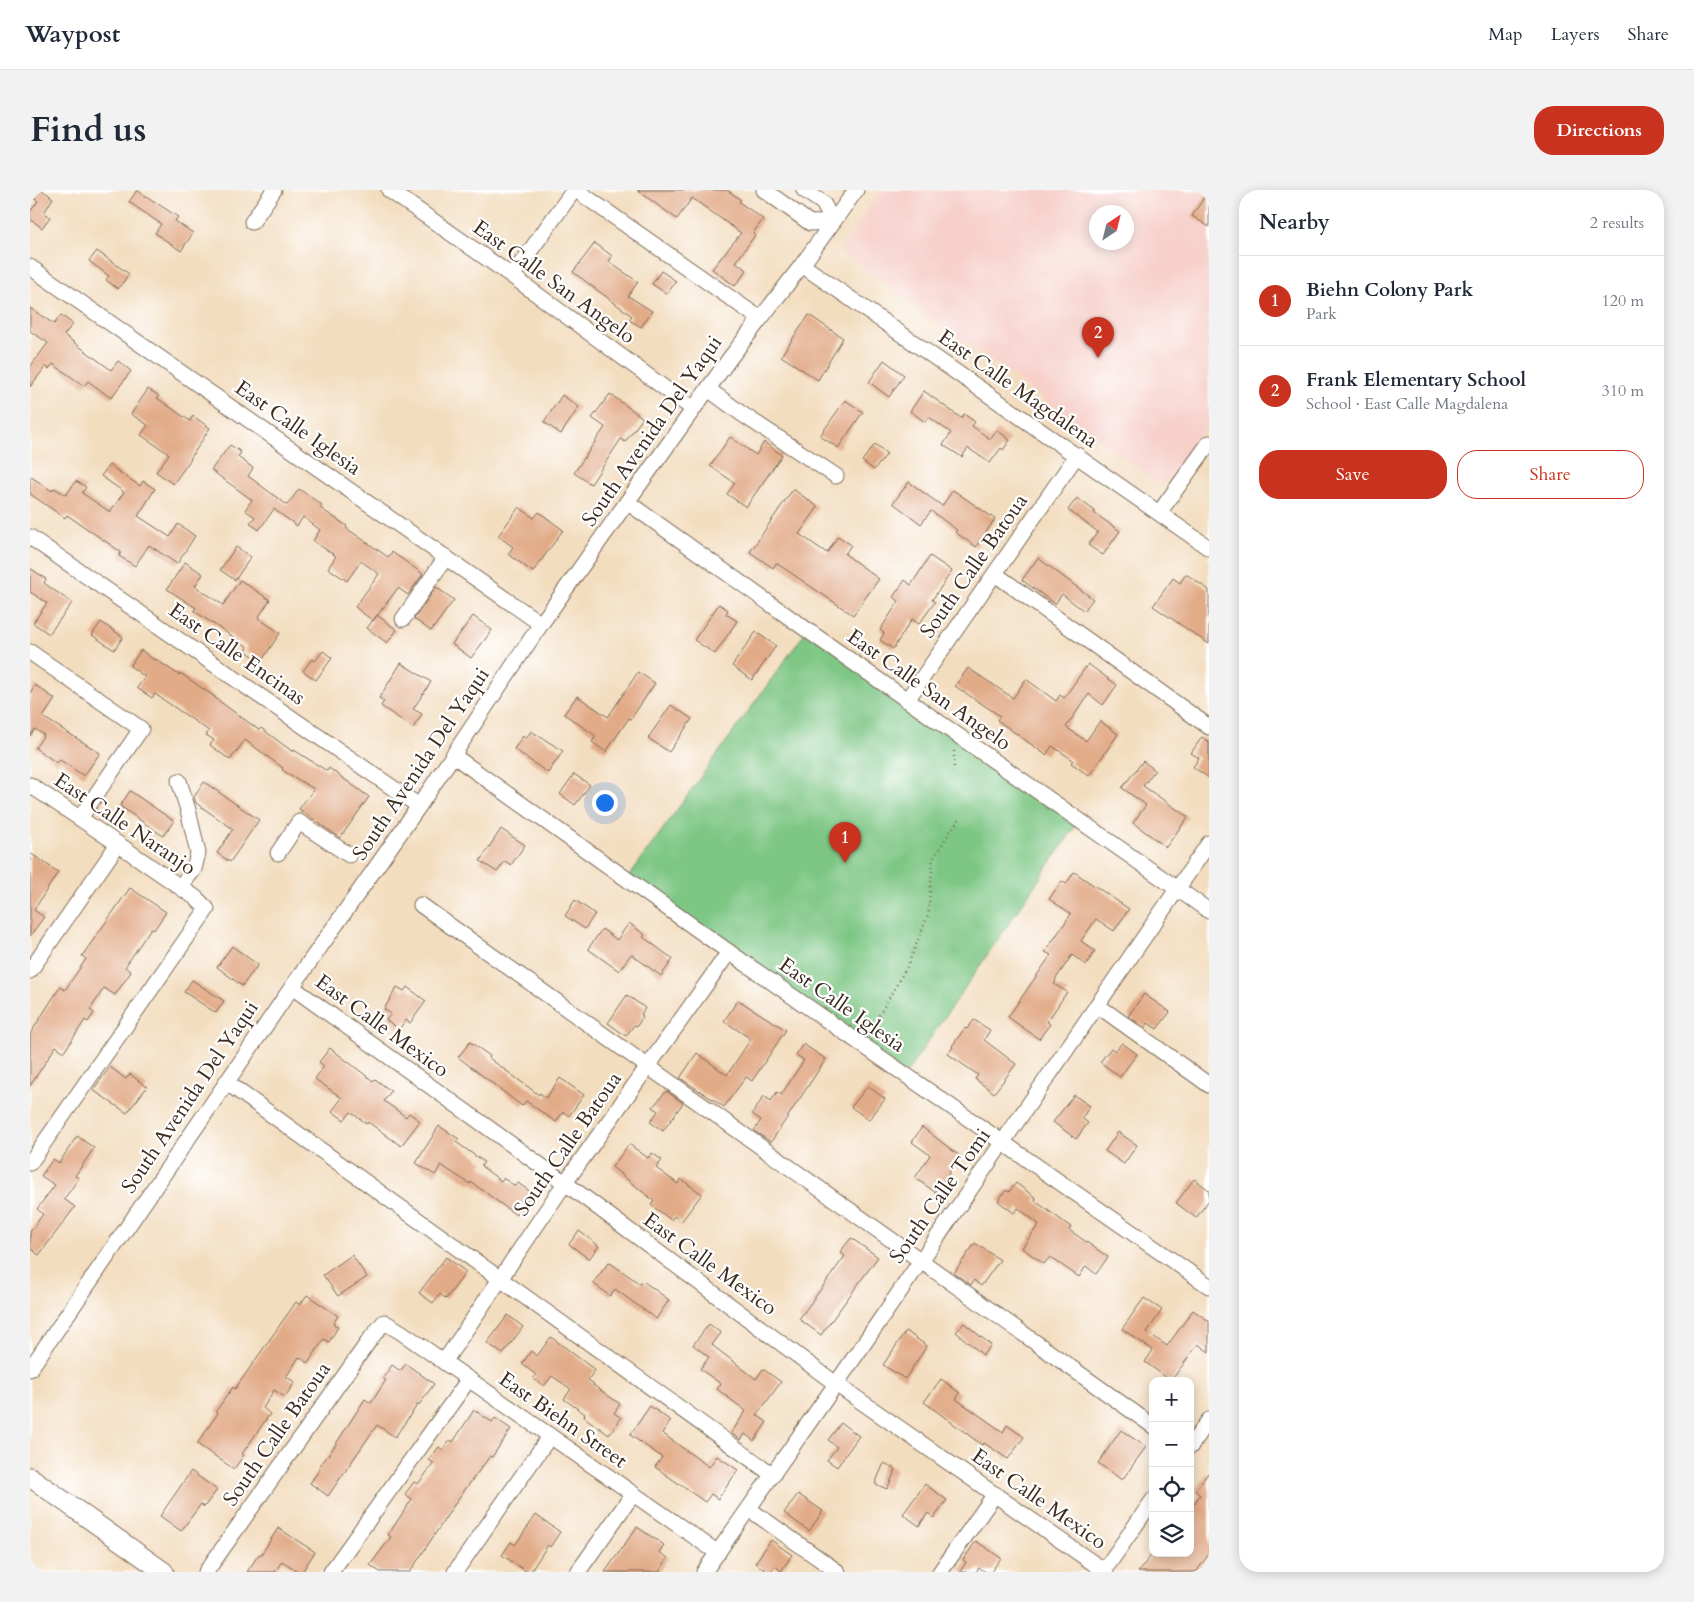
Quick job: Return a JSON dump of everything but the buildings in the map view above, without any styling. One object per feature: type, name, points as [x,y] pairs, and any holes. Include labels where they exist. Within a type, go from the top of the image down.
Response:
[{"type":"main road","points":[[30,1477],[164,1572]]},
{"type":"street","points":[[252,222],[274,190]]},
{"type":"street","name":"East Calle San Angelo","points":[[389,190],[512,276],[693,409]]},
{"type":"street","points":[[512,276],[575,190],[759,318]]},
{"type":"street","points":[[764,190],[810,223],[833,222],[823,203],[804,190]]},
{"type":"street","name":"South Avenida Del Yaqui","points":[[33,1358],[454,756],[541,624],[759,318],[802,265],[856,190]]},
{"type":"street","name":"East Calle Magdalena","points":[[802,265],[1209,548]]},
{"type":"street","name":"East Calle Iglesia","points":[[30,268],[541,624]]},
{"type":"street","points":[[708,389],[742,414],[836,476]]},
{"type":"street","points":[[1159,513],[1209,442]]},
{"type":"street","name":"South Calle Batoua","points":[[907,700],[1077,456]]},
{"type":"street","name":"East Calle San Angelo","points":[[627,502],[1209,911]]},
{"type":"street","name":"East Calle Encinas","points":[[30,537],[419,806]]},
{"type":"street","points":[[403,619],[446,557]]},
{"type":"street","points":[[995,574],[1209,727]]},
{"type":"street","points":[[30,652],[141,729],[80,818]]},
{"type":"street","name":"East Calle Iglesia","points":[[454,756],[729,952],[1209,1286]]},
{"type":"street","points":[[178,780],[188,810],[198,853],[194,869],[180,887]]},
{"type":"street","name":"East Calle Naranjo","points":[[30,785],[196,898],[207,909],[30,1163]]},
{"type":"street","points":[[278,853],[299,822],[349,855]]},
{"type":"street","name":"South Calle Tomi","points":[[704,1572],[921,1262],[1209,843]]},
{"type":"street","points":[[30,971],[118,844]]},
{"type":"street","points":[[421,905],[647,1068],[1149,1423]]},
{"type":"street","name":"South Calle Batoua","points":[[444,1362],[565,1184],[729,952]]},
{"type":"street","name":"East Calle Mexico","points":[[292,987],[565,1184],[836,1384],[1104,1571]]},
{"type":"street","points":[[1097,1005],[1209,1085]]},
{"type":"street","points":[[226,1082],[772,1475]]},
{"type":"street","name":"South Calle Batoua","points":[[206,1572],[384,1322]]},
{"type":"street","name":"East Biehn Street","points":[[384,1322],[718,1554]]},
{"type":"street","points":[[331,1572],[468,1379]]},
{"type":"street","points":[[1194,1441],[1209,1420]]},
{"type":"street","points":[[455,1572],[550,1436]]},
{"type":"street","points":[[578,1572],[633,1494]]},
{"type":"street","points":[[940,1572],[995,1494]]},
{"type":"street","points":[[1104,1571],[1149,1506]]},
{"type":"street","points":[[749,1508],[838,1572]]},
{"type":"path","points":[[954,751],[954,772]]},
{"type":"path","points":[[874,1024],[908,966],[928,915],[933,859],[961,817]]},
{"type":"shaded area","points":[[881,190],[1209,190],[1209,421],[1163,486],[840,251]]},
{"type":"green space","points":[[807,630],[1079,821],[905,1075],[627,879]]},
{"type":"place","name":"Frank Elementary School","points":[[1098,358]]},
{"type":"place","name":"Biehn Colony Park","points":[[845,863]]}]
